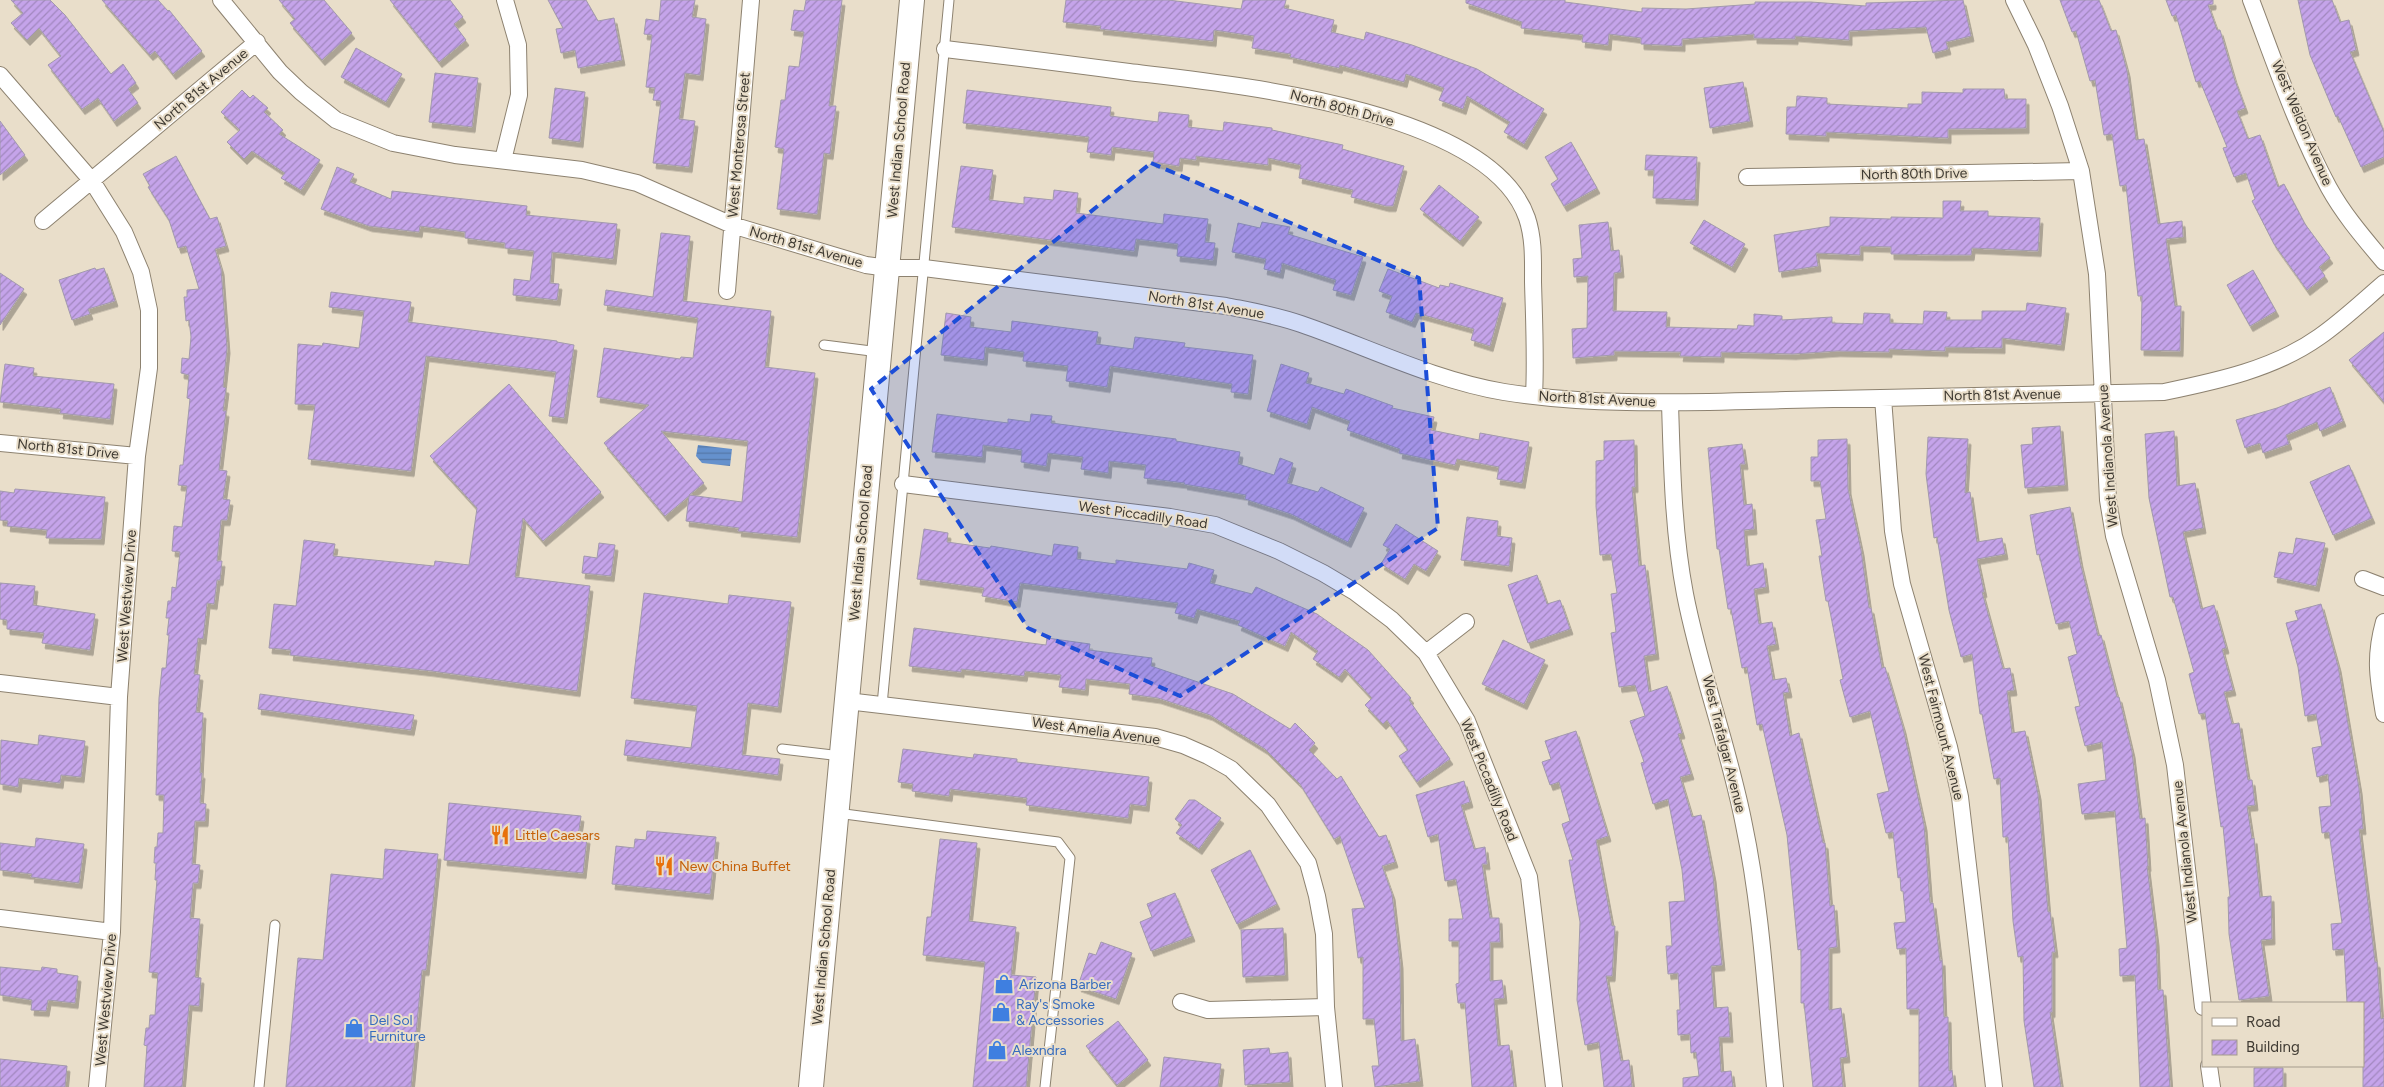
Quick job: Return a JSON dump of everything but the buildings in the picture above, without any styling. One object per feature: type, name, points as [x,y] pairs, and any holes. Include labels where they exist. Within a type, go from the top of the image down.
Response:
[{"type":"main road","name":"West Indian School Road","points":[[811,1087],[912,0]]},
{"type":"street","points":[[221,0],[257,42]]},
{"type":"street","points":[[503,160],[519,95],[518,45],[505,0]]},
{"type":"street","name":"West Monterosa Street","points":[[727,291],[752,0]]},
{"type":"street","name":"West Indianola Avenue","points":[[2014,0],[2036,44],[2081,171],[2097,274],[2108,500],[2112,528],[2156,680],[2175,765],[2202,1002]]},
{"type":"street","name":"West Weldon Avenue","points":[[2251,0],[2291,104],[2330,188],[2352,224],[2384,262]]},
{"type":"street","name":"North 81st Avenue","points":[[92,181],[257,42],[280,72],[301,92],[336,120],[393,143],[455,155],[582,170],[636,183],[732,225],[866,264],[888,268],[924,268],[1226,306],[1265,313],[1299,323],[1437,375],[1474,386],[1534,396],[1583,400],[1670,403],[2164,392],[2228,377],[2281,359],[2318,337],[2384,283]]},
{"type":"street","name":"North 80th Drive","points":[[945,49],[1282,92],[1374,115],[1447,141],[1472,155],[1493,170],[1513,193],[1527,217],[1532,240],[1536,358],[1534,396]]},
{"type":"street","name":"West Westview Drive","points":[[0,75],[92,181],[124,232],[141,272],[149,310],[149,368],[137,456],[119,697],[112,932],[97,1087]]},
{"type":"street","name":"North 80th Drive","points":[[1747,177],[2081,171]]},
{"type":"street","points":[[43,221],[92,181]]},
{"type":"street","name":"West Fairmount Avenue","points":[[1883,398],[1893,531],[1902,584],[1949,747],[1960,797],[1994,1087]]},
{"type":"street","name":"West Trafalgar Avenue","points":[[1670,403],[1673,503],[1677,550],[1685,597],[1744,826],[1755,895],[1775,1087]]},
{"type":"street","name":"North 81st Drive","points":[[0,443],[137,456]]},
{"type":"street","name":"West Piccadilly Road","points":[[903,484],[1170,517],[1215,525],[1279,550],[1355,592],[1392,620],[1426,653],[1466,721],[1529,877],[1554,1087]]},
{"type":"street","points":[[2363,579],[2384,587]]},
{"type":"street","points":[[1426,653],[1466,622]]},
{"type":"street","points":[[2384,622],[2378,646],[2377,672],[2384,714]]},
{"type":"street","points":[[0,683],[119,697]]},
{"type":"street","name":"West Amelia Avenue","points":[[846,701],[1155,737],[1183,745],[1231,769],[1268,805],[1308,864],[1317,896],[1324,934],[1326,1007],[1334,1087]]},
{"type":"street","points":[[0,918],[112,932]]},
{"type":"street","points":[[1181,1002],[1208,1010],[1326,1007]]},
{"type":"street","points":[[2209,1067],[2212,1087]]},
{"type":"lane","points":[[882,705],[949,0]]},
{"type":"lane","points":[[824,345],[880,352]]},
{"type":"lane","points":[[782,749],[842,756]]},
{"type":"lane","points":[[836,813],[1058,842],[1070,858],[1045,1087]]},
{"type":"lane","points":[[259,1087],[275,925]]},
{"type":"highlighted area","points":[[1151,163],[1419,278],[1438,528],[1180,696],[1028,628],[871,389]]},
{"type":"water","points":[[698,445],[732,449],[730,466],[702,463],[696,456]]},
{"type":"place","name":"Little Caesars","points":[[500,835]]},
{"type":"place","name":"New China Buffet","points":[[664,866]]},
{"type":"place","name":"Arizona Barber","points":[[1004,984]]},
{"type":"place","name":"Ray's Smoke & Accessories","points":[[1001,1012]]},
{"type":"place","name":"Del Sol Furniture","points":[[354,1028]]},
{"type":"place","name":"Alexndra","points":[[997,1050]]}]
